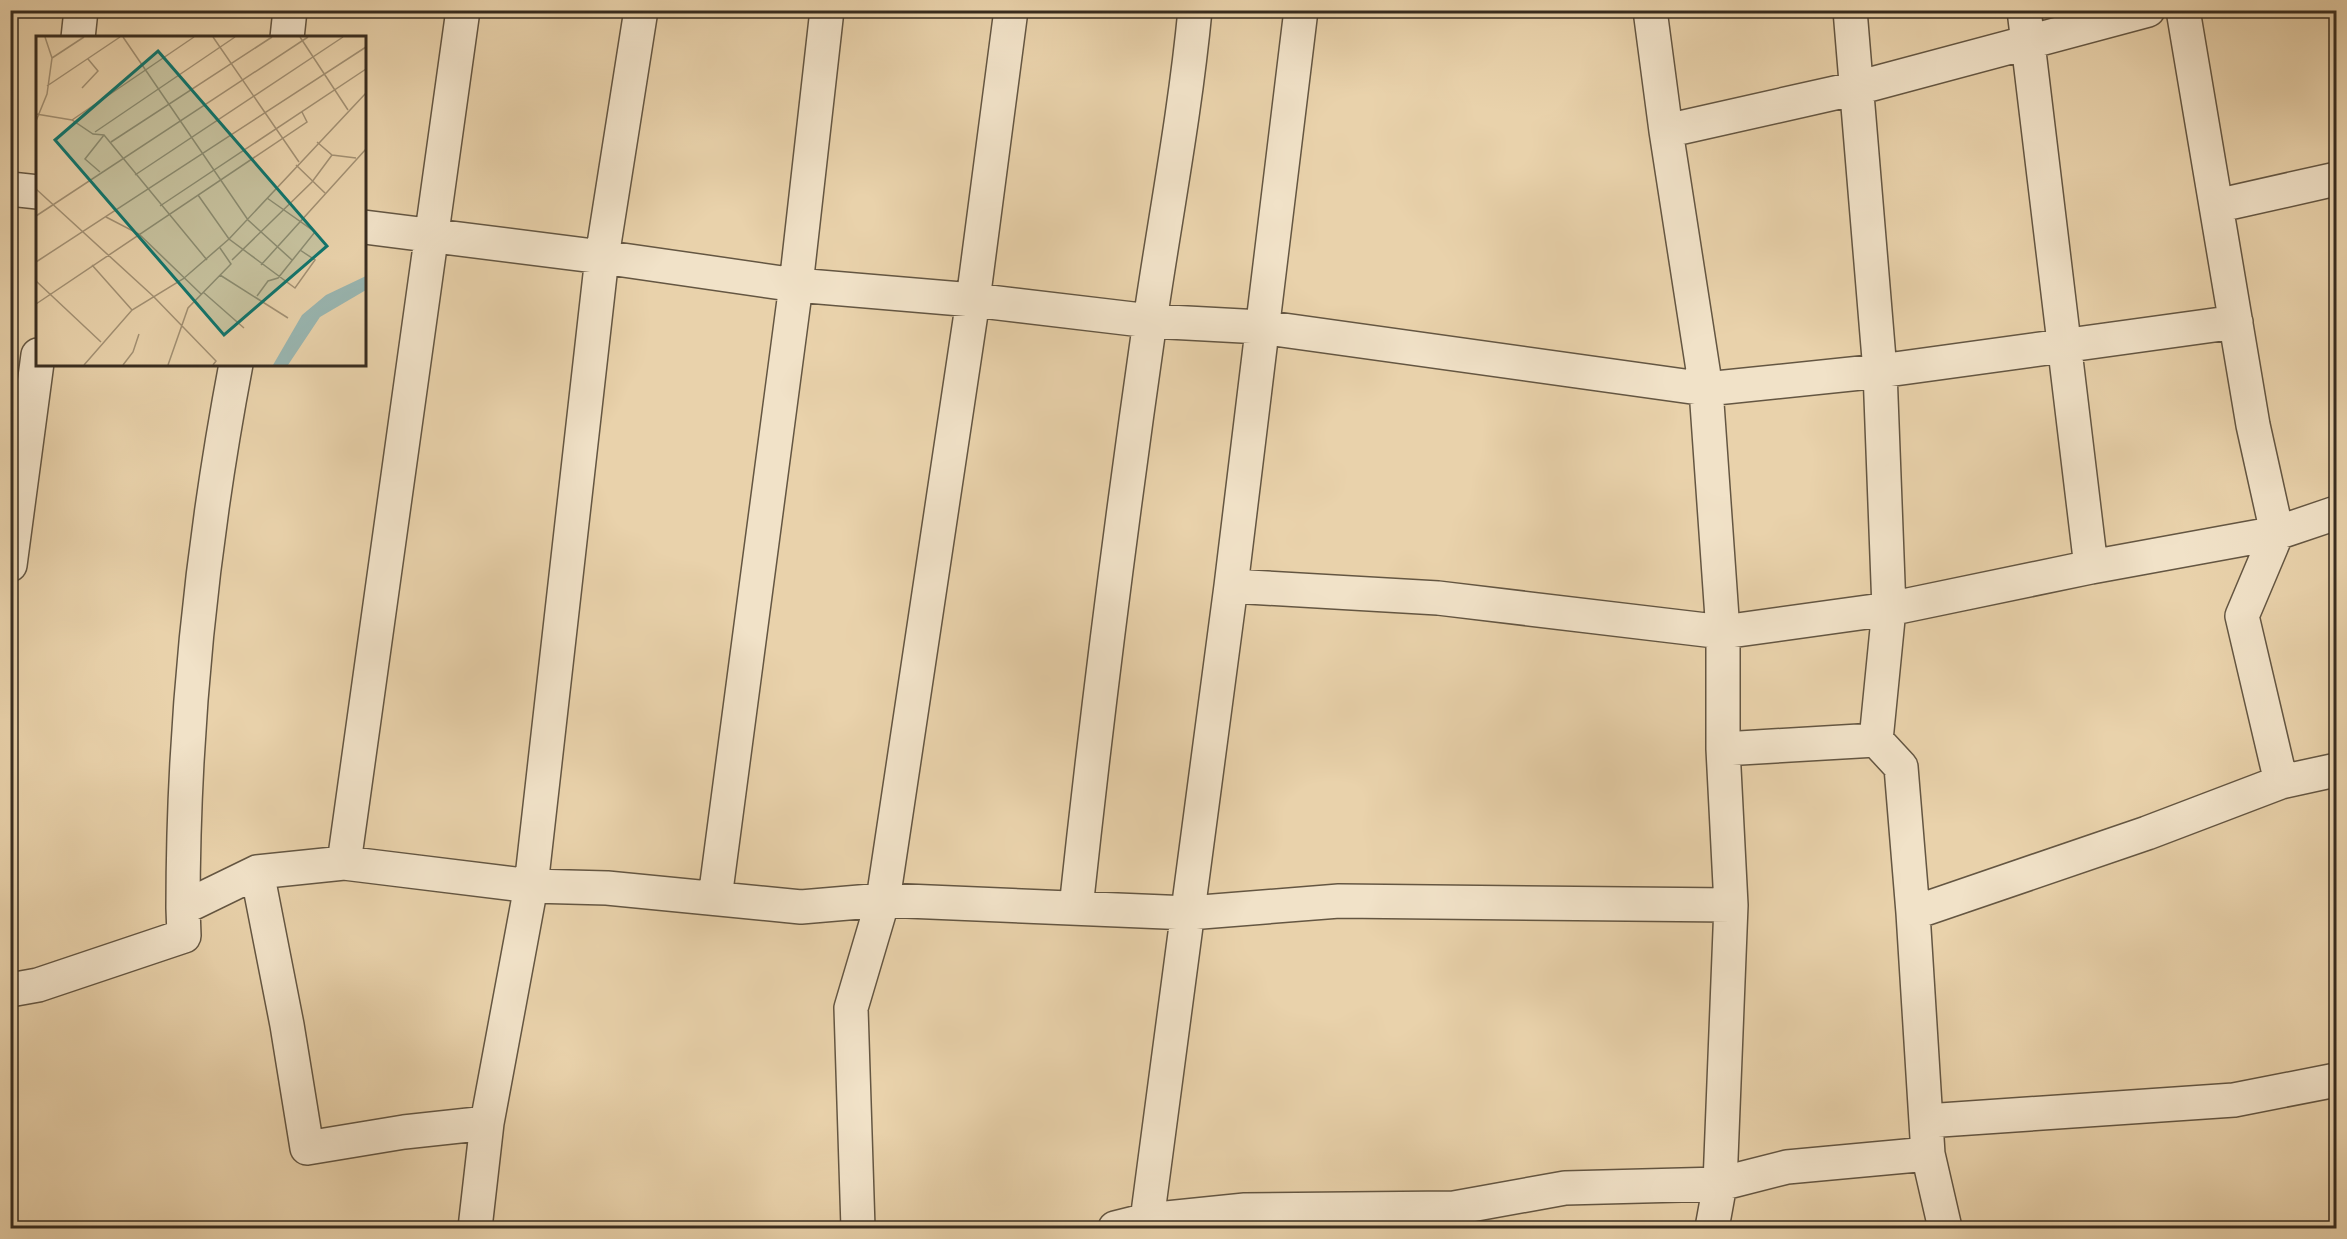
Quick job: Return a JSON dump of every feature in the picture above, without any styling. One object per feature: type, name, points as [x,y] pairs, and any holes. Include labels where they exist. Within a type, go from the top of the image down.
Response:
[{"type":"street","points":[[78,36],[81,10]]},
{"type":"street","points":[[287,36],[290,10]]},
{"type":"street","points":[[344,862],[463,10]]},
{"type":"street","points":[[475,1228],[487,1123],[531,886],[602,257],[641,10]]},
{"type":"street","points":[[715,898],[796,285],[827,10]]},
{"type":"street","points":[[858,1228],[851,1008],[883,900],[973,300],[1011,10]]},
{"type":"street","points":[[1076,908],[1094,738],[1150,321],[1190,66],[1195,10]]},
{"type":"street","points":[[1146,1224],[1231,586],[1301,10]]},
{"type":"street","points":[[1650,10],[1666,131],[1706,389],[1723,632],[1723,749],[1731,905],[1720,1184],[1712,1228]]},
{"type":"street","points":[[1850,10],[1880,371],[1889,609],[1876,740],[1901,767],[1913,913],[1928,1154],[1945,1228]]},
{"type":"street","points":[[2024,10],[2091,567]]},
{"type":"street","points":[[1666,131],[1857,87],[2148,10]]},
{"type":"street","points":[[2183,10],[2253,425],[2277,533],[2242,616],[2281,782]]},
{"type":"street","points":[[2216,206],[2337,179]]},
{"type":"street","points":[[10,189],[36,192]]},
{"type":"street","points":[[366,227],[602,257],[796,285],[973,300],[1150,321],[1262,327],[1706,389],[1880,371],[2236,322]]},
{"type":"street","points":[[10,565],[37,366]]},
{"type":"street","points":[[10,990],[38,985],[184,936],[183,821],[203,572],[236,366]]},
{"type":"street","points":[[1231,586],[1438,598],[1723,632],[1889,609],[2091,567],[2277,533],[2337,513]]},
{"type":"street","points":[[1723,749],[1876,740]]},
{"type":"street","points":[[1913,913],[2147,833],[2281,782],[2337,770]]},
{"type":"street","points":[[183,908],[257,872],[344,862],[531,886],[607,888],[801,907],[883,900],[1189,913],[1339,901],[1731,905]]},
{"type":"street","points":[[257,872],[288,1025],[307,1148],[404,1132],[487,1123]]},
{"type":"street","points":[[1926,1122],[2234,1100],[2337,1080]]},
{"type":"street","points":[[1115,1228],[1245,1210],[1454,1208],[1565,1188],[1720,1184],[1787,1167],[1928,1154]]}]
